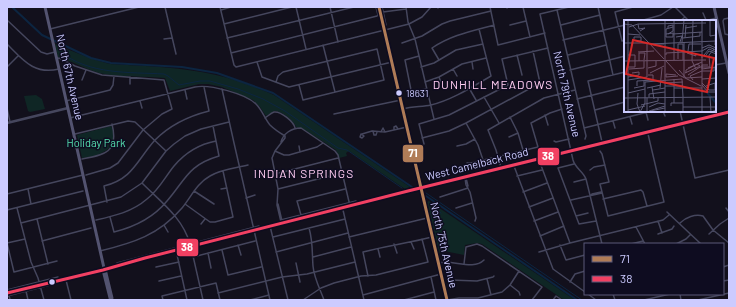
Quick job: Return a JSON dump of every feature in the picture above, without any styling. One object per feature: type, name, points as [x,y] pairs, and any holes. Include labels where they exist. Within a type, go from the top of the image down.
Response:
[{"type":"main road","name":"North 67th Avenue","points":[[45,7],[111,300]]},
{"type":"main road","name":"North 75th Avenue","points":[[381,7],[392,62],[447,300]]},
{"type":"main road","points":[[714,7],[726,52],[726,62],[729,73]]},
{"type":"main road","name":"West Camelback Road","points":[[8,295],[40,284],[104,269],[253,229],[270,226],[281,221],[342,208],[349,204],[729,112]]},
{"type":"street","points":[[50,29],[139,7]]},
{"type":"street","points":[[165,7],[176,54]]},
{"type":"street","points":[[231,7],[221,8],[235,67],[409,24],[422,17],[430,7]]},
{"type":"street","points":[[224,24],[292,7]]},
{"type":"street","points":[[296,7],[306,49]]},
{"type":"street","points":[[330,7],[338,42]]},
{"type":"street","points":[[228,38],[354,7]]},
{"type":"street","points":[[231,53],[378,16],[376,7]]},
{"type":"street","name":"North 75th Avenue","points":[[381,7],[386,25]]},
{"type":"street","points":[[490,7],[498,44],[544,33]]},
{"type":"street","points":[[523,7],[530,37]]},
{"type":"street","points":[[569,7],[557,10],[584,128],[585,139]]},
{"type":"street","points":[[598,7],[614,75]]},
{"type":"street","points":[[624,40],[622,41],[615,12],[633,7]]},
{"type":"street","points":[[644,20],[661,15],[674,7],[688,20]]},
{"type":"street","points":[[383,12],[406,8],[409,24],[415,38],[434,120]]},
{"type":"street","name":"North 79th Avenue","points":[[557,10],[540,14],[574,164],[583,173],[586,179],[602,243]]},
{"type":"street","points":[[402,43],[450,21],[491,11]]},
{"type":"street","points":[[703,13],[706,20]]},
{"type":"street","points":[[560,26],[600,16]]},
{"type":"street","points":[[681,20],[685,17]]},
{"type":"street","points":[[709,20],[716,18]]},
{"type":"street","points":[[729,18],[723,20],[726,35],[729,34]]},
{"type":"street","points":[[7,20],[41,52],[47,54],[55,52]]},
{"type":"street","points":[[510,25],[526,21]]},
{"type":"street","points":[[563,40],[624,25]]},
{"type":"street","points":[[439,60],[432,48],[451,37],[494,26]]},
{"type":"street","points":[[403,109],[414,106],[430,105],[447,100],[491,76],[479,29]]},
{"type":"street","points":[[164,39],[172,38]]},
{"type":"street","points":[[7,44],[31,66],[38,70],[48,71],[59,69]]},
{"type":"street","points":[[421,67],[439,60],[456,50],[483,44]]},
{"type":"street","points":[[324,45],[335,92]]},
{"type":"street","points":[[567,55],[606,45]]},
{"type":"street","points":[[424,144],[419,124],[449,115],[508,85],[502,59],[548,48]]},
{"type":"street","points":[[276,82],[281,73],[377,49],[384,80],[303,100],[299,85]]},
{"type":"street","points":[[422,138],[449,131],[466,124],[540,83],[533,51]]},
{"type":"street","points":[[7,67],[19,55]]},
{"type":"street","points":[[518,55],[522,75]]},
{"type":"street","points":[[419,56],[405,60],[412,91],[427,89]]},
{"type":"street","points":[[570,70],[624,56]]},
{"type":"street","points":[[7,194],[110,168],[118,163],[143,130],[156,118],[172,109],[164,80],[102,75],[86,70],[59,58],[56,59]]},
{"type":"street","points":[[425,82],[439,77],[462,64],[487,58]]},
{"type":"street","points":[[257,62],[260,72],[264,78],[289,87],[392,62]]},
{"type":"street","points":[[472,62],[473,69]]},
{"type":"street","points":[[716,65],[726,62]]},
{"type":"street","points":[[453,69],[457,76]]},
{"type":"street","points":[[82,80],[86,70]]},
{"type":"street","points":[[256,74],[260,72]]},
{"type":"street","points":[[602,143],[588,82],[624,72]]},
{"type":"street","points":[[66,101],[109,90],[113,85],[114,76]]},
{"type":"street","points":[[130,77],[130,84]]},
{"type":"street","points":[[439,77],[442,85]]},
{"type":"street","points":[[107,202],[104,186],[116,182],[129,174],[155,141],[165,131],[179,122],[209,111],[204,86]]},
{"type":"street","points":[[70,118],[204,86],[222,89],[250,100],[258,106],[271,126],[285,136]]},
{"type":"street","points":[[577,100],[624,87]]},
{"type":"street","points":[[469,88],[476,101]]},
{"type":"street","points":[[222,89],[270,300]]},
{"type":"street","points":[[185,90],[187,99]]},
{"type":"street","points":[[500,168],[494,142],[488,130],[544,98],[575,90]]},
{"type":"street","points":[[484,97],[499,123]]},
{"type":"street","points":[[334,114],[401,100]]},
{"type":"street","points":[[140,101],[142,108]]},
{"type":"street","points":[[595,110],[624,102]]},
{"type":"street","points":[[7,108],[9,122],[68,108]]},
{"type":"street","points":[[467,163],[538,147],[530,124],[545,115],[562,109]]},
{"type":"street","points":[[584,128],[646,112],[648,120]]},
{"type":"street","points":[[664,112],[665,116]]},
{"type":"street","points":[[680,112],[695,178],[729,170]]},
{"type":"street","points":[[266,118],[274,113],[279,113],[293,123],[295,128]]},
{"type":"street","points":[[545,115],[548,125]]},
{"type":"street","points":[[510,117],[518,133],[523,150]]},
{"type":"street","points":[[630,117],[632,124]]},
{"type":"street","points":[[74,134],[112,124],[128,121],[135,122],[166,151]]},
{"type":"street","points":[[613,121],[615,128]]},
{"type":"street","points":[[21,223],[122,197],[142,183],[166,151],[185,136],[201,129],[229,122]]},
{"type":"street","points":[[82,160],[106,153],[112,145],[115,135],[112,124]]},
{"type":"street","points":[[466,124],[475,139],[483,160]]},
{"type":"street","points":[[110,217],[114,232],[142,221],[164,204],[192,169],[201,163],[219,156],[213,126]]},
{"type":"street","points":[[394,130],[394,127],[396,126],[398,129]]},
{"type":"street","points":[[362,134],[385,132],[407,127]]},
{"type":"street","points":[[281,221],[278,204],[278,189],[272,157],[283,138],[289,131],[295,128],[302,129],[335,151],[349,204]]},
{"type":"street","points":[[381,132],[383,128],[385,132]]},
{"type":"street","points":[[600,151],[609,182],[600,184],[608,216],[664,202],[647,132]]},
{"type":"street","points":[[509,137],[518,133]]},
{"type":"street","points":[[456,146],[466,144],[475,139]]},
{"type":"street","points":[[554,141],[556,142],[569,139]]},
{"type":"street","points":[[96,220],[110,217],[132,209],[142,203],[153,194],[174,166],[183,157],[199,146],[216,141]]},
{"type":"street","points":[[275,151],[286,155],[317,147],[323,143]]},
{"type":"street","points":[[299,146],[300,152]]},
{"type":"street","points":[[275,174],[338,158]]},
{"type":"street","points":[[538,159],[570,243]]},
{"type":"street","points":[[574,164],[558,168],[579,224],[596,221]]},
{"type":"street","points":[[100,251],[133,242],[149,235],[164,225],[175,215],[204,179],[223,171],[248,165]]},
{"type":"street","points":[[513,165],[554,270],[584,291]]},
{"type":"street","points":[[590,170],[594,167],[605,165]]},
{"type":"street","points":[[517,176],[542,170]]},
{"type":"street","points":[[185,204],[205,219],[212,222],[234,217],[223,171]]},
{"type":"street","points":[[278,189],[342,173]]},
{"type":"street","points":[[465,177],[476,218],[475,221]]},
{"type":"street","points":[[574,182],[586,179]]},
{"type":"street","points":[[142,183],[175,215],[185,228],[203,300]]},
{"type":"street","points":[[523,192],[547,183]]},
{"type":"street","points":[[222,189],[227,188]]},
{"type":"street","points":[[301,215],[297,201],[345,188]]},
{"type":"street","points":[[440,196],[468,188]]},
{"type":"street","points":[[28,189],[32,204]]},
{"type":"street","points":[[604,199],[643,190],[647,206]]},
{"type":"street","points":[[7,210],[83,191]]},
{"type":"street","points":[[194,191],[214,204]]},
{"type":"street","points":[[571,200],[602,192]]},
{"type":"street","points":[[246,198],[255,195]]},
{"type":"street","points":[[529,207],[553,198]]},
{"type":"street","name":"West Camelback Road","points":[[281,221],[356,201]]},
{"type":"street","points":[[456,208],[472,203]]},
{"type":"street","points":[[17,208],[33,267],[40,284],[44,300]]},
{"type":"street","points":[[342,208],[364,300]]},
{"type":"street","points":[[726,208],[729,212]]},
{"type":"street","points":[[534,221],[558,212]]},
{"type":"street","points":[[667,212],[700,243]]},
{"type":"street","points":[[576,216],[588,213]]},
{"type":"street","points":[[53,215],[54,220]]},
{"type":"street","points":[[539,252],[560,245],[658,222],[665,220],[669,215]]},
{"type":"street","points":[[680,223],[686,218],[700,216],[705,218],[713,230],[729,243]]},
{"type":"street","points":[[349,237],[428,217]]},
{"type":"street","points":[[709,234],[729,218]]},
{"type":"street","points":[[37,219],[48,264]]},
{"type":"street","points":[[201,224],[205,219]]},
{"type":"street","points":[[273,237],[345,219]]},
{"type":"street","points":[[658,222],[662,234]]},
{"type":"street","points":[[164,225],[168,232]]},
{"type":"street","name":"West Camelback Road","points":[[253,229],[259,226]]},
{"type":"street","points":[[270,226],[288,300]]},
{"type":"street","points":[[540,236],[564,226]]},
{"type":"street","points":[[658,234],[662,234],[672,229],[674,226]]},
{"type":"street","points":[[635,243],[643,241],[636,227]]},
{"type":"street","points":[[42,241],[91,228]]},
{"type":"street","points":[[309,228],[312,242],[314,272],[324,300]]},
{"type":"street","points":[[276,252],[348,233]]},
{"type":"street","points":[[678,243],[690,235]]},
{"type":"street","points":[[368,276],[362,252],[432,237]]},
{"type":"street","points":[[25,239],[7,243],[14,272],[57,261]]},
{"type":"street","points":[[303,300],[334,282],[376,275],[428,262],[422,239]]},
{"type":"street","points":[[193,257],[256,241]]},
{"type":"street","points":[[411,242],[414,248]]},
{"type":"street","points":[[394,244],[397,252]]},
{"type":"street","points":[[464,264],[466,247],[477,244],[482,246],[542,286],[532,300]]},
{"type":"street","name":"West Camelback Road","points":[[117,262],[190,245]]},
{"type":"street","points":[[238,245],[241,256]]},
{"type":"street","points":[[560,245],[566,260],[584,255]]},
{"type":"street","points":[[313,257],[352,247]]},
{"type":"street","points":[[378,249],[380,257]]},
{"type":"street","points":[[176,250],[187,300]]},
{"type":"street","points":[[222,250],[228,275],[262,266]]},
{"type":"street","points":[[208,253],[211,268]]},
{"type":"street","points":[[7,260],[11,259]]},
{"type":"street","points":[[439,263],[447,261],[473,265],[484,260]]},
{"type":"street","points":[[156,267],[178,262]]},
{"type":"street","points":[[218,293],[282,277],[314,272],[355,262]]},
{"type":"street","points":[[296,263],[300,282]]},
{"type":"street","points":[[447,300],[459,298],[482,299],[502,292],[510,285],[519,271]]},
{"type":"street","points":[[570,282],[576,274],[584,271]]},
{"type":"street","points":[[362,294],[441,274]]},
{"type":"street","points":[[159,281],[182,276]]},
{"type":"street","points":[[450,280],[473,282],[494,276]]},
{"type":"street","name":"West Camelback Road","points":[[8,295],[26,291],[58,277]]},
{"type":"street","points":[[431,277],[436,300]]},
{"type":"street","points":[[66,278],[71,300]]},
{"type":"street","points":[[487,279],[491,295]]},
{"type":"street","points":[[163,300],[162,296],[216,283],[220,300]]},
{"type":"street","name":"West Camelback Road","points":[[7,290],[40,284],[50,285]]},
{"type":"street","points":[[510,285],[520,294]]},
{"type":"street","points":[[26,291],[28,300]]},
{"type":"street","points":[[404,300],[434,292]]},
{"type":"street","points":[[8,295],[10,300]]},
{"type":"street","points":[[250,300],[269,295]]},
{"type":"street","points":[[592,295],[596,300]]},
{"type":"street","points":[[644,300],[664,295]]},
{"type":"street","points":[[698,300],[720,295]]},
{"type":"street","points":[[553,300],[556,296],[562,300]]},
{"type":"green space","points":[[55,44],[110,64],[163,67],[203,72],[231,79],[260,89],[274,95],[410,187],[405,189],[349,151],[346,153],[347,156],[339,158],[336,150],[305,130],[296,127],[284,114],[275,111],[266,116],[253,100],[222,87],[199,84],[170,91],[165,78],[107,75],[99,73],[58,57]]},
{"type":"green space","points":[[36,95],[42,99],[45,109],[30,112],[28,111],[24,96]]},
{"type":"green space","name":"Holiday Park","points":[[111,126],[114,133],[114,140],[107,150],[96,156],[82,158],[77,135]]},
{"type":"green space","points":[[429,201],[575,300],[564,300],[482,244],[477,243],[465,245],[464,255],[444,251],[439,253],[427,202]]},
{"type":"waterway","points":[[12,7],[42,35],[91,58],[111,63],[182,67],[217,73],[273,93],[412,187]]},
{"type":"waterway","points":[[61,52],[84,65],[97,69],[164,74],[179,85],[200,81],[210,81],[238,89],[263,99],[285,111],[338,148],[347,150],[402,188]]},
{"type":"waterway","points":[[426,193],[582,300]]},
{"type":"waterway","points":[[426,196],[577,300]]},
{"type":"transit line","name":"71","points":[[379,7],[447,300]]},
{"type":"transit line","name":"38","points":[[7,293],[103,270],[408,191],[729,112]]},
{"type":"place","name":"18631","points":[[399,93]]},
{"type":"district","name":"DUNHILL MEADOWS","points":[[493,85]]},
{"type":"district","name":"INDIAN SPRINGS","points":[[304,174]]}]
